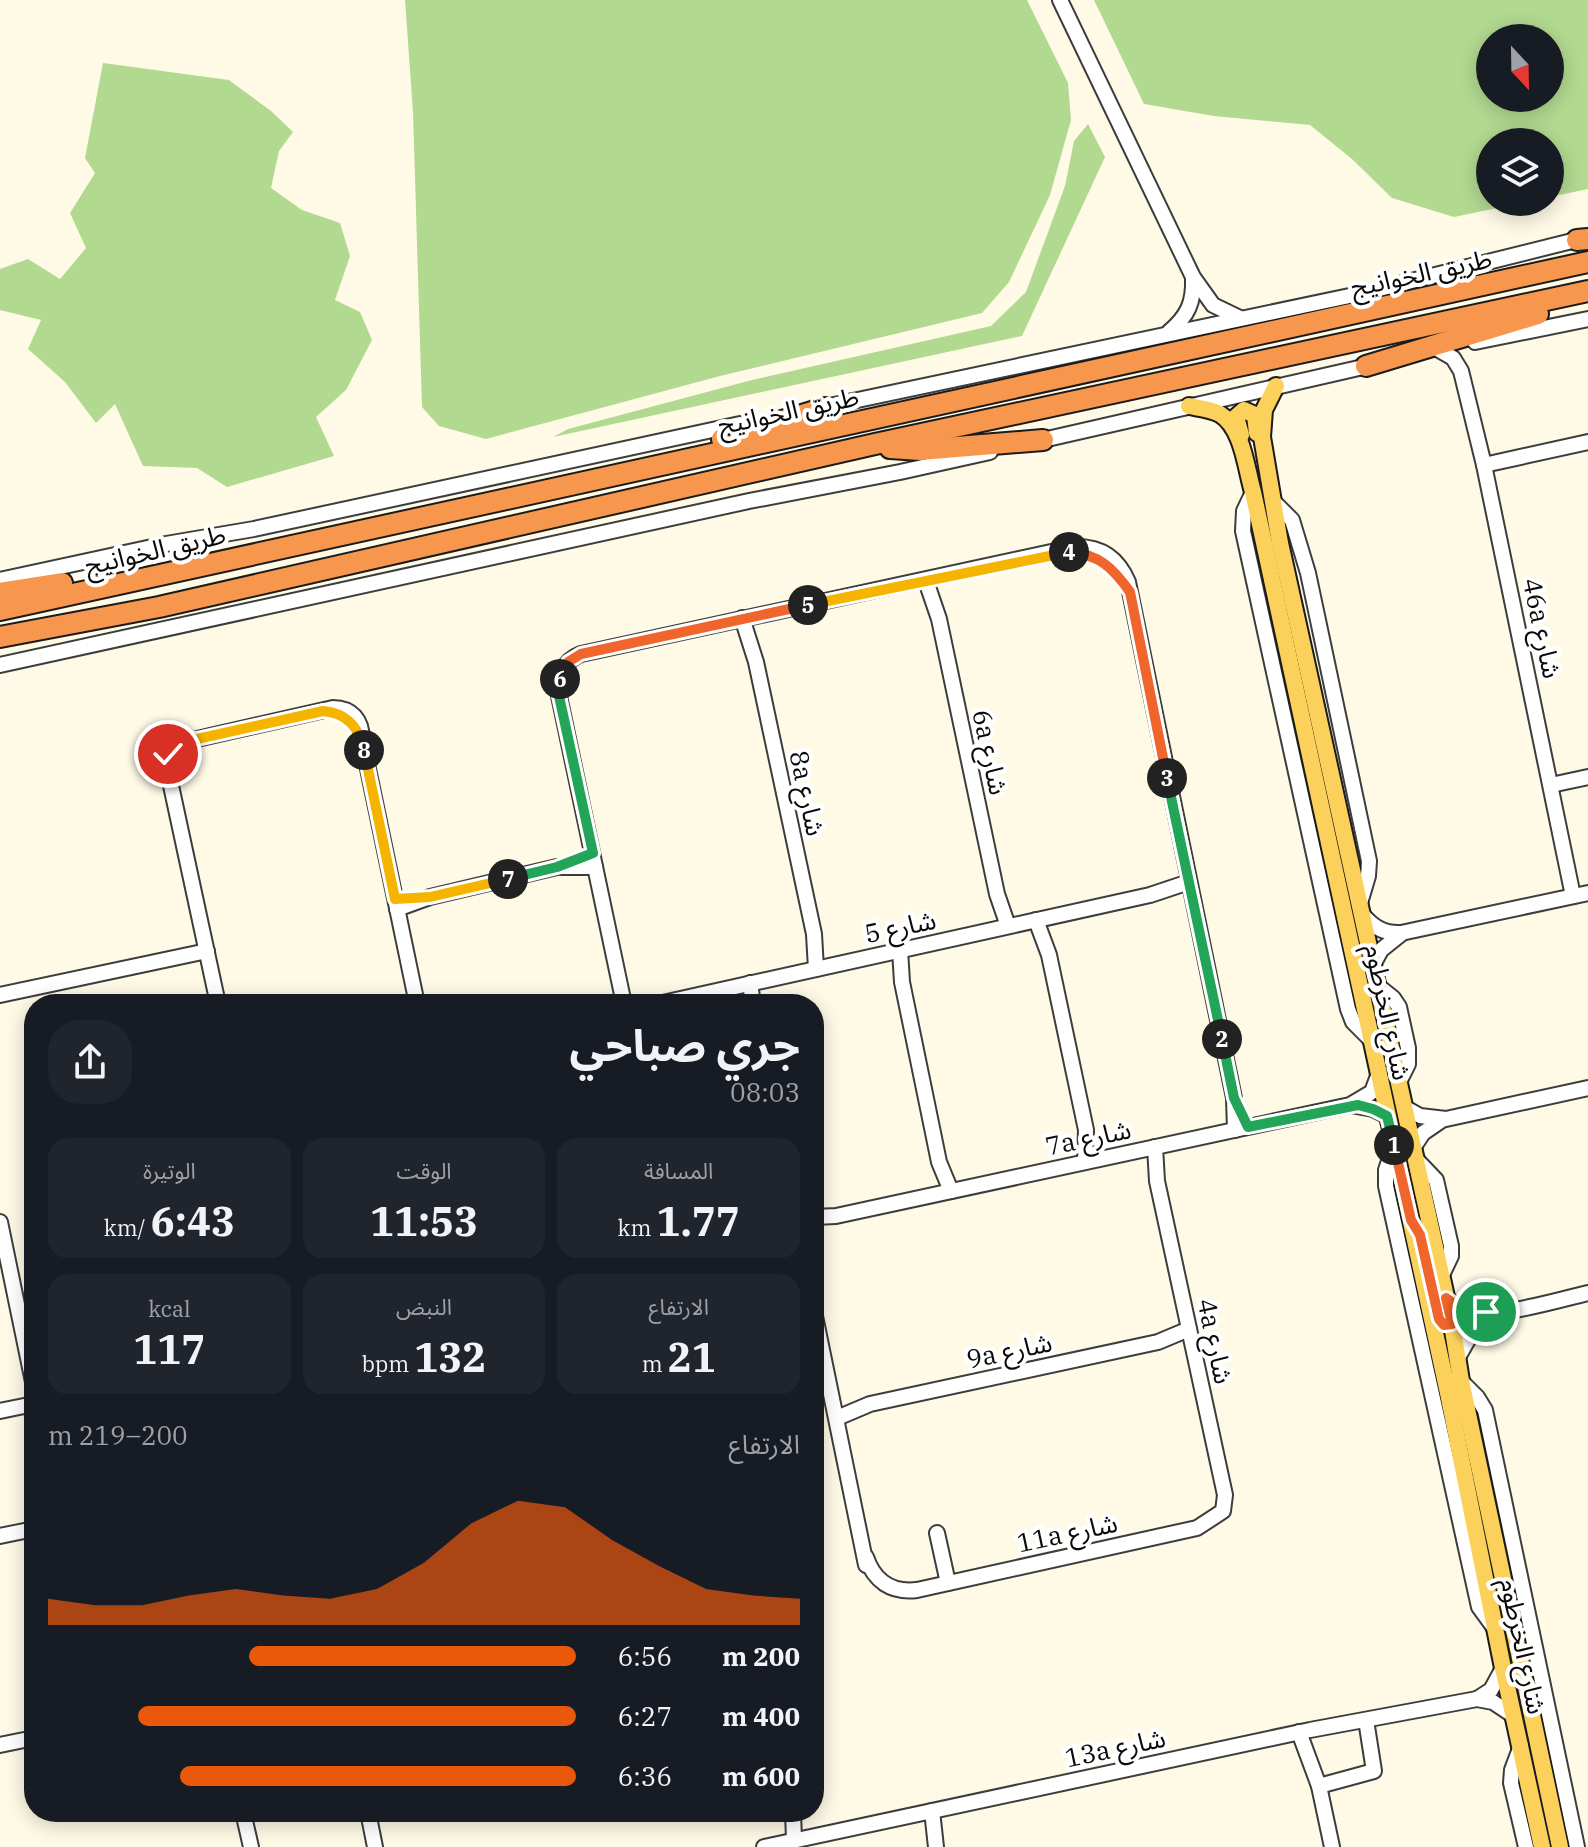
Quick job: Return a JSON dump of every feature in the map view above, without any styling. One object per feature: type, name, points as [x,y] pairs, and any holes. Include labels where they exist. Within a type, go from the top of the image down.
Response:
[{"type":"highway","name":"طريق الخوانيج","points":[[0,610],[1588,262]]},
{"type":"highway","name":"طريق الخوانيج","points":[[0,640],[30,631],[159,607],[875,444],[1582,292]]},
{"type":"highway","points":[[1366,366],[1553,309],[1582,292]]},
{"type":"highway","points":[[608,475],[825,408]]},
{"type":"highway","points":[[875,444],[920,450],[1043,440]]},
{"type":"highway","points":[[0,593],[67,583],[98,588]]},
{"type":"main road","name":"شارع الخرطوم","points":[[1276,386],[1262,423],[1263,453],[1287,581],[1452,1324],[1461,1381],[1560,1847]]},
{"type":"main road","name":"شارع الخرطوم","points":[[1189,406],[1214,411],[1227,419],[1240,443],[1253,492],[1411,1220],[1542,1847]]},
{"type":"main road","points":[[1243,456],[1244,444],[1236,421],[1238,414],[1244,410],[1255,415],[1257,440],[1263,453]]},
{"type":"main road","points":[[1313,775],[1324,778],[1339,812]]},
{"type":"main road","points":[[1411,1220],[1420,1235],[1439,1319],[1444,1325],[1507,1311]]},
{"type":"street","points":[[1060,0],[1193,277],[1213,305],[1241,319]]},
{"type":"street","points":[[0,580],[1390,287],[1584,239]]},
{"type":"street","points":[[1167,334],[1181,322],[1190,307],[1193,277]]},
{"type":"street","points":[[0,665],[749,501],[900,472],[1487,339],[1588,319]]},
{"type":"street","points":[[1461,371],[1467,354],[1487,339]]},
{"type":"street","points":[[1439,350],[1450,355],[1461,371]]},
{"type":"street","name":"46a شارع","points":[[1461,371],[1484,465],[1551,785],[1581,895]]},
{"type":"street","points":[[1484,465],[1588,442]]},
{"type":"street","points":[[1253,492],[1244,511],[1243,531],[1348,1009],[1353,1022],[1371,1040]]},
{"type":"street","points":[[1272,500],[1292,520],[1308,573],[1369,861],[1361,909],[1375,927],[1392,934],[1401,933],[1581,895]]},
{"type":"street","points":[[622,994],[559,696],[561,675],[568,662],[581,654],[746,617],[1083,547],[1120,567],[1130,592],[1242,1128]]},
{"type":"street","name":"6a شارع","points":[[931,580],[1003,928]]},
{"type":"street","name":"8a شارع","points":[[746,617],[821,968]]},
{"type":"street","points":[[216,994],[167,759],[175,749],[197,739],[323,711],[347,714],[361,725],[415,994]]},
{"type":"street","points":[[1551,785],[1588,777]]},
{"type":"street","points":[[396,904],[594,860]]},
{"type":"street","name":"شارع 5","points":[[702,994],[1190,888]]},
{"type":"street","points":[[1041,919],[1092,1161]]},
{"type":"street","points":[[1373,965],[1381,950],[1401,933]]},
{"type":"street","points":[[0,995],[207,951]]},
{"type":"street","points":[[895,951],[945,1192]]},
{"type":"street","points":[[745,984],[746,994]]},
{"type":"street","points":[[745,984],[749,994]]},
{"type":"street","points":[[1350,1105],[1372,1092],[1378,1076]]},
{"type":"street","points":[[1404,1107],[1428,1118],[1446,1119],[1588,1088]]},
{"type":"street","name":"7a شارع","points":[[824,1217],[1350,1105],[1373,1109],[1387,1116]]},
{"type":"street","points":[[1414,1153],[1423,1133],[1446,1119]]},
{"type":"street","points":[[1394,1146],[1386,1170],[1386,1186],[1479,1607],[1495,1629]]},
{"type":"street","name":"4a شارع","points":[[1150,1148],[1225,1495],[1223,1511]]},
{"type":"street","name":"7a شارع","points":[[824,1221],[836,1216]]},
{"type":"street","points":[[0,1222],[24,1308]]},
{"type":"street","points":[[1446,1298],[1458,1308],[1472,1313],[1507,1311],[1588,1293]]},
{"type":"street","points":[[1457,1359],[1474,1329],[1507,1311]]},
{"type":"street","name":"9a شارع","points":[[835,1412],[852,1403],[870,1404],[1191,1336]]},
{"type":"street","points":[[824,1359],[835,1412]]},
{"type":"street","points":[[1461,1381],[1485,1410],[1577,1847]]},
{"type":"street","points":[[0,1411],[24,1406]]},
{"type":"street","name":"11a شارع","points":[[835,1412],[866,1557],[879,1585],[917,1590],[1197,1528],[1223,1511]]},
{"type":"street","points":[[0,1536],[24,1531]]},
{"type":"street","points":[[937,1533],[948,1583]]},
{"type":"street","points":[[1477,1699],[1496,1684],[1503,1668]]},
{"type":"street","points":[[1477,1699],[1493,1702],[1514,1716]]},
{"type":"street","name":"13a شارع","points":[[764,1847],[1305,1731],[1477,1699]]},
{"type":"street","points":[[1319,1786],[1374,1771],[1366,1720]]},
{"type":"street","points":[[1305,1731],[1332,1847]]},
{"type":"street","points":[[0,1745],[24,1740]]},
{"type":"street","points":[[1521,1746],[1512,1770],[1511,1783],[1526,1847]]},
{"type":"street","points":[[928,1812],[936,1847]]},
{"type":"street","points":[[245,1822],[251,1847]]},
{"type":"street","points":[[370,1822],[375,1847]]},
{"type":"street","points":[[797,1822],[800,1839]]},
{"type":"green space","points":[[405,0],[1027,0],[1068,83],[1071,120],[1050,195],[1009,282],[982,313],[720,376],[486,439],[439,426],[422,407],[413,112]]},
{"type":"green space","points":[[1094,0],[1588,0],[1588,189],[1564,194],[1564,128],[1476,128],[1476,212],[1454,217],[1392,198],[1352,159],[1310,125],[1214,116],[1144,104]]},
{"type":"green space","points":[[103,63],[229,80],[271,111],[293,132],[279,151],[271,188],[302,210],[340,223],[350,256],[335,300],[360,312],[372,340],[346,390],[316,417],[334,456],[227,487],[197,468],[143,466],[115,404],[96,423],[65,382],[28,349],[41,320],[0,310],[0,269],[28,259],[60,279],[86,248],[70,213],[95,173],[85,158]]},
{"type":"green space","points":[[1088,124],[1105,157],[1022,336],[553,437],[568,429],[752,380],[991,326],[1026,292],[1065,186],[1074,141]]},
{"type":"route","points":[[168,754],[184,739],[197,739],[323,711],[345,717],[357,729],[362,740],[395,899],[430,897],[557,867],[593,853],[558,690],[564,668],[574,657],[742,618],[1061,552],[1098,558],[1115,571],[1130,592],[1234,1098],[1248,1127],[1350,1105],[1373,1109],[1387,1116],[1411,1220],[1420,1235],[1441,1323],[1452,1324],[1446,1298],[1464,1311],[1486,1312]]}]
